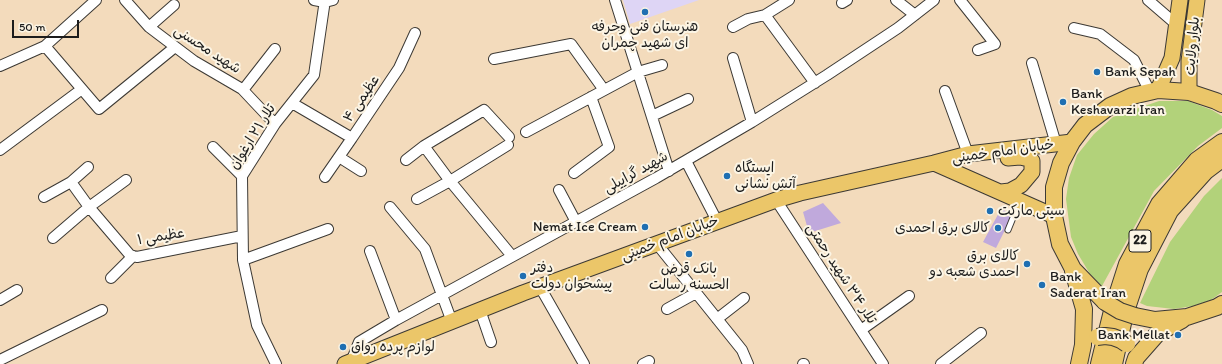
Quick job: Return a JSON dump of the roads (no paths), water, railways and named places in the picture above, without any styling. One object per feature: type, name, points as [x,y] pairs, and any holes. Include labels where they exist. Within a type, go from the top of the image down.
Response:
[{"type":"highway","points":[[1080,364],[1083,345],[1084,309],[1073,269],[1060,244],[1054,216],[1054,187],[1061,163],[1072,142],[1085,125],[1110,106],[1132,96],[1154,91],[1192,93],[1222,92]]},
{"type":"highway","points":[[1192,93],[1222,104]]},
{"type":"highway","name":"22","points":[[1099,364],[1112,310],[1127,264],[1159,204],[1197,160],[1222,142]]},
{"type":"highway","name":"22","points":[[1114,364],[1125,314],[1140,269],[1170,211],[1206,171],[1222,159]]},
{"type":"highway","points":[[1073,269],[1105,302],[1120,311],[1155,320],[1187,317]]},
{"type":"highway","points":[[1083,345],[1097,337],[1113,337],[1127,344],[1135,361],[1158,334],[1187,317],[1222,304]]},
{"type":"main road","name":"بلوار ولایت","points":[[1154,91],[1172,58],[1180,0]]},
{"type":"main road","name":"بلوار ولایت","points":[[1192,93],[1189,61],[1197,0]]},
{"type":"main road","name":"خیابان امام خمینی","points":[[348,363],[540,287],[776,200],[800,193],[969,154],[1072,142]]},
{"type":"main road","points":[[969,154],[986,159],[1026,158],[1032,161],[1032,172],[1025,181],[1010,191],[1001,192]]},
{"type":"main road","name":"خیابان امام خمینی","points":[[934,163],[1054,216]]},
{"type":"street","points":[[0,66],[46,46],[96,0]]},
{"type":"street","name":"شهید محسنی","points":[[125,0],[149,28],[194,61],[244,90],[275,124]]},
{"type":"street","points":[[314,0],[328,1]]},
{"type":"street","points":[[615,0],[669,171]]},
{"type":"street","points":[[733,27],[748,19],[764,15],[789,0]]},
{"type":"street","points":[[896,0],[915,14]]},
{"type":"street","name":"شهید گراییلی","points":[[348,363],[359,342],[512,256],[669,171],[752,122],[815,83],[898,28],[934,0]]},
{"type":"street","points":[[960,0],[995,44],[978,50]]},
{"type":"street","points":[[1148,0],[1177,25]]},
{"type":"street","name":"تلار ۲۱ ارغوان","points":[[276,364],[257,325],[243,260],[242,176],[275,124],[314,75],[328,1]]},
{"type":"street","points":[[149,28],[174,5]]},
{"type":"street","points":[[764,15],[815,83]]},
{"type":"street","points":[[1074,28],[1100,34],[1134,60],[1154,91]]},
{"type":"street","name":"عظیمی ۴","points":[[292,103],[352,138],[399,68],[415,33]]},
{"type":"street","points":[[494,59],[571,44],[604,90]]},
{"type":"street","points":[[46,46],[99,109],[175,47]]},
{"type":"street","points":[[244,90],[275,49]]},
{"type":"street","points":[[733,58],[752,122]]},
{"type":"street","points":[[1032,63],[1056,144]]},
{"type":"street","points":[[526,132],[638,72],[662,66]]},
{"type":"street","points":[[0,150],[82,89]]},
{"type":"street","points":[[945,91],[969,154]]},
{"type":"street","points":[[574,173],[609,148],[591,97]]},
{"type":"street","points":[[652,116],[688,99]]},
{"type":"street","points":[[406,160],[424,146],[484,110],[508,141],[450,181],[417,199]]},
{"type":"street","points":[[325,176],[352,138]]},
{"type":"street","points":[[424,146],[450,181],[512,256]]},
{"type":"street","points":[[213,147],[242,176]]},
{"type":"street","points":[[339,157],[362,171]]},
{"type":"street","points":[[686,161],[717,221]]},
{"type":"street","points":[[44,197],[71,182],[88,167]]},
{"type":"street","points":[[53,238],[126,180]]},
{"type":"street","name":"عظیمی ۱","points":[[71,182],[89,208],[130,255],[133,256],[137,257],[242,236]]},
{"type":"street","points":[[559,190],[576,222]]},
{"type":"street","name":"تلار ۳۴ شهید رحمتی","points":[[776,200],[883,364]]},
{"type":"street","points":[[390,207],[425,249],[452,322]]},
{"type":"street","points":[[243,260],[328,229]]},
{"type":"street","points":[[657,244],[742,350],[748,364]]},
{"type":"street","points":[[370,251],[396,320]]},
{"type":"street","points":[[111,278],[133,256]]},
{"type":"street","points":[[540,287],[584,364]]},
{"type":"street","points":[[0,300],[17,290]]},
{"type":"street","points":[[667,309],[696,293]]},
{"type":"street","points":[[861,330],[909,296]]},
{"type":"street","points":[[717,319],[744,298]]},
{"type":"street","points":[[0,360],[102,310]]},
{"type":"street","points":[[480,310],[491,342]]},
{"type":"street","points":[[941,364],[981,333]]},
{"type":"lane","points":[[1008,230],[1020,202]]},
{"type":"place","name":"هنرستان فنی وحرفه ای شهید چمران","points":[[645,12]]},
{"type":"place","name":"Bank Sepah","points":[[1097,72]]},
{"type":"place","name":"Bank Keshavarzi Iran","points":[[1063,102]]},
{"type":"place","name":"ایستگاه آتش نشانی","points":[[727,176]]},
{"type":"place","name":"سیتی مارکت","points":[[990,211]]},
{"type":"place","name":"Nemat Ice Cream","points":[[645,227]]},
{"type":"place","name":"کالای برق احمدی","points":[[998,228]]},
{"type":"place","name":"بانک قرض الحسنه رسالت","points":[[689,254]]},
{"type":"place","name":"کالای برق احمدی شعبه دو","points":[[1027,264]]},
{"type":"place","name":"دفتر پیشخوان دولت","points":[[523,276]]},
{"type":"place","name":"Bank Saderat Iran","points":[[1042,285]]},
{"type":"place","name":"Bank Mellat","points":[[1178,335]]},
{"type":"place","name":"لوازم پرده رواق","points":[[343,347]]}]
